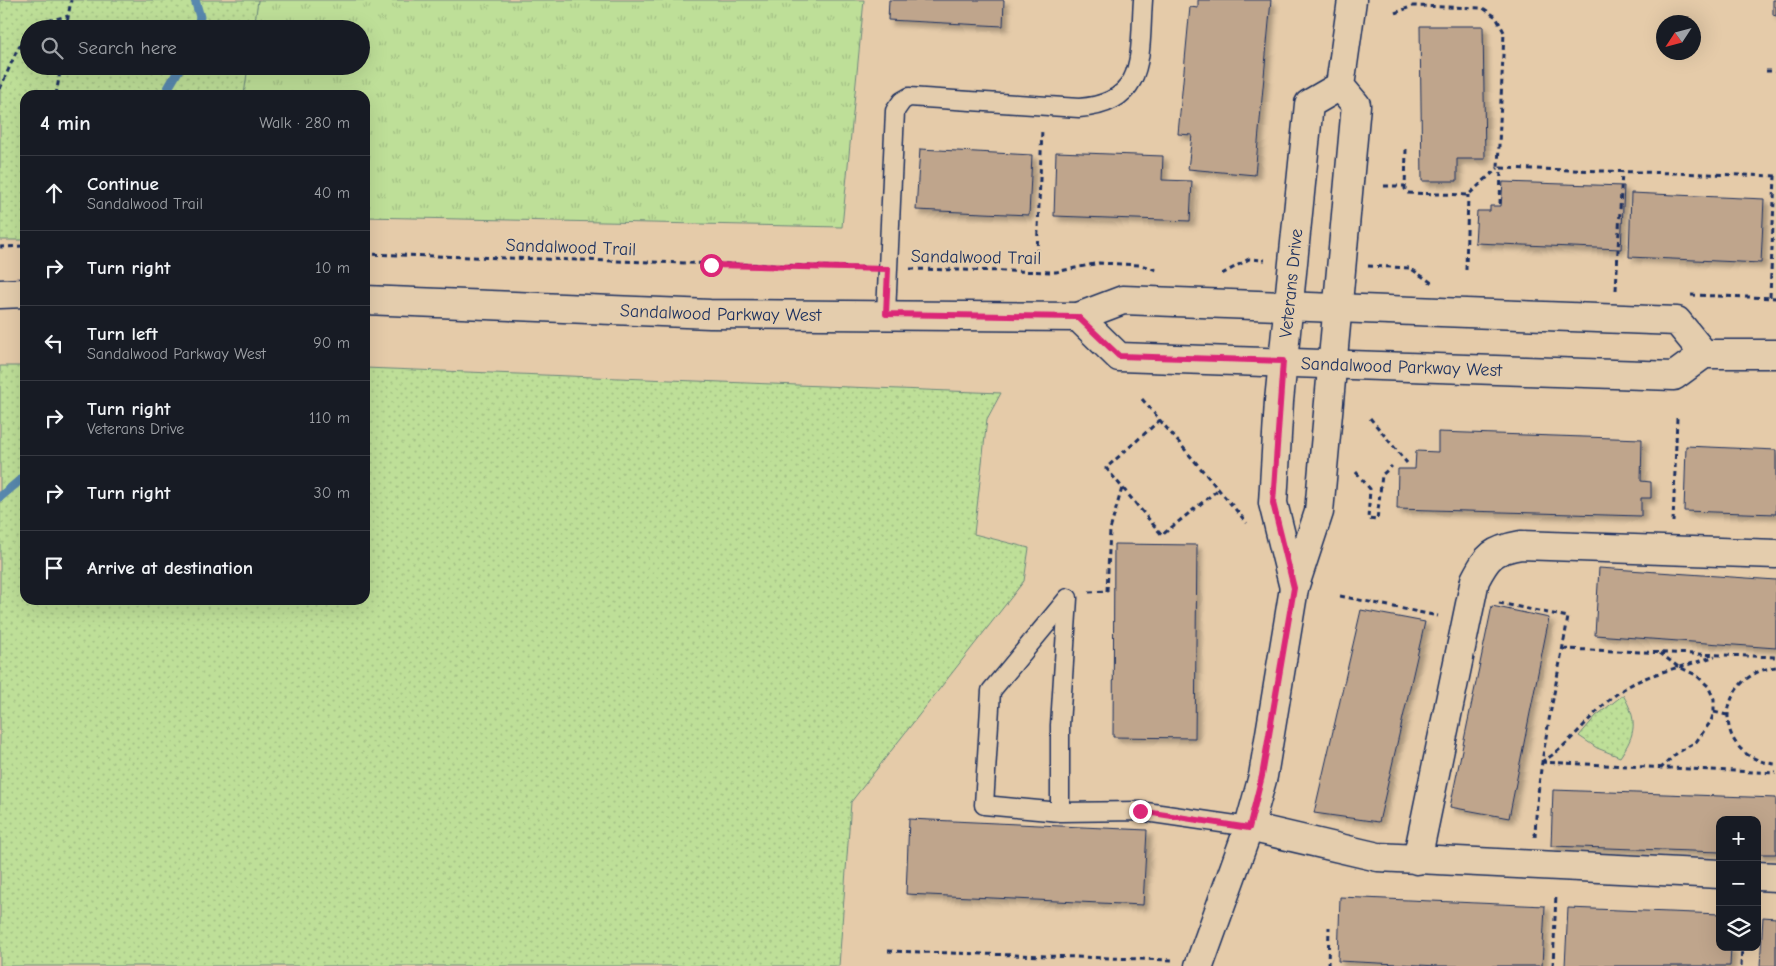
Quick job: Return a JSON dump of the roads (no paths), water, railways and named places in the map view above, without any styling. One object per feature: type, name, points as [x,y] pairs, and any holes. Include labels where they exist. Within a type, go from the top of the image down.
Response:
[{"type":"street","points":[[1340,86],[1352,0]]},
{"type":"street","name":"Veterans Drive","points":[[1200,964],[1249,828],[1262,776],[1294,588],[1319,512],[1356,105],[1340,86],[1309,104],[1288,306],[1273,503],[1294,588]]},
{"type":"street","points":[[0,294],[20,294]]},
{"type":"street","name":"Sandalwood Parkway West","points":[[370,300],[710,314],[1078,317],[1123,300],[1677,321],[1704,354],[1674,376],[1119,356],[1078,317]]},
{"type":"street","points":[[1704,354],[1776,354]]},
{"type":"street","points":[[1418,860],[1474,580],[1484,562],[1500,549],[1521,545],[1776,554]]},
{"type":"street","points":[[1249,828],[1378,857],[1716,874]]},
{"type":"street","points":[[1761,876],[1776,877]]},
{"type":"lane","points":[[886,314],[895,111],[902,101],[909,97],[1043,106],[1097,107],[1110,103],[1122,95],[1129,87],[1138,63],[1143,0]]},
{"type":"lane","points":[[1060,812],[1060,725],[1068,598],[991,691],[984,806],[1060,812],[1140,811],[1249,828]]},
{"type":"waterway","points":[[195,0],[199,20]]},
{"type":"waterway","points":[[167,90],[176,75]]},
{"type":"waterway","points":[[0,497],[20,480]]}]
